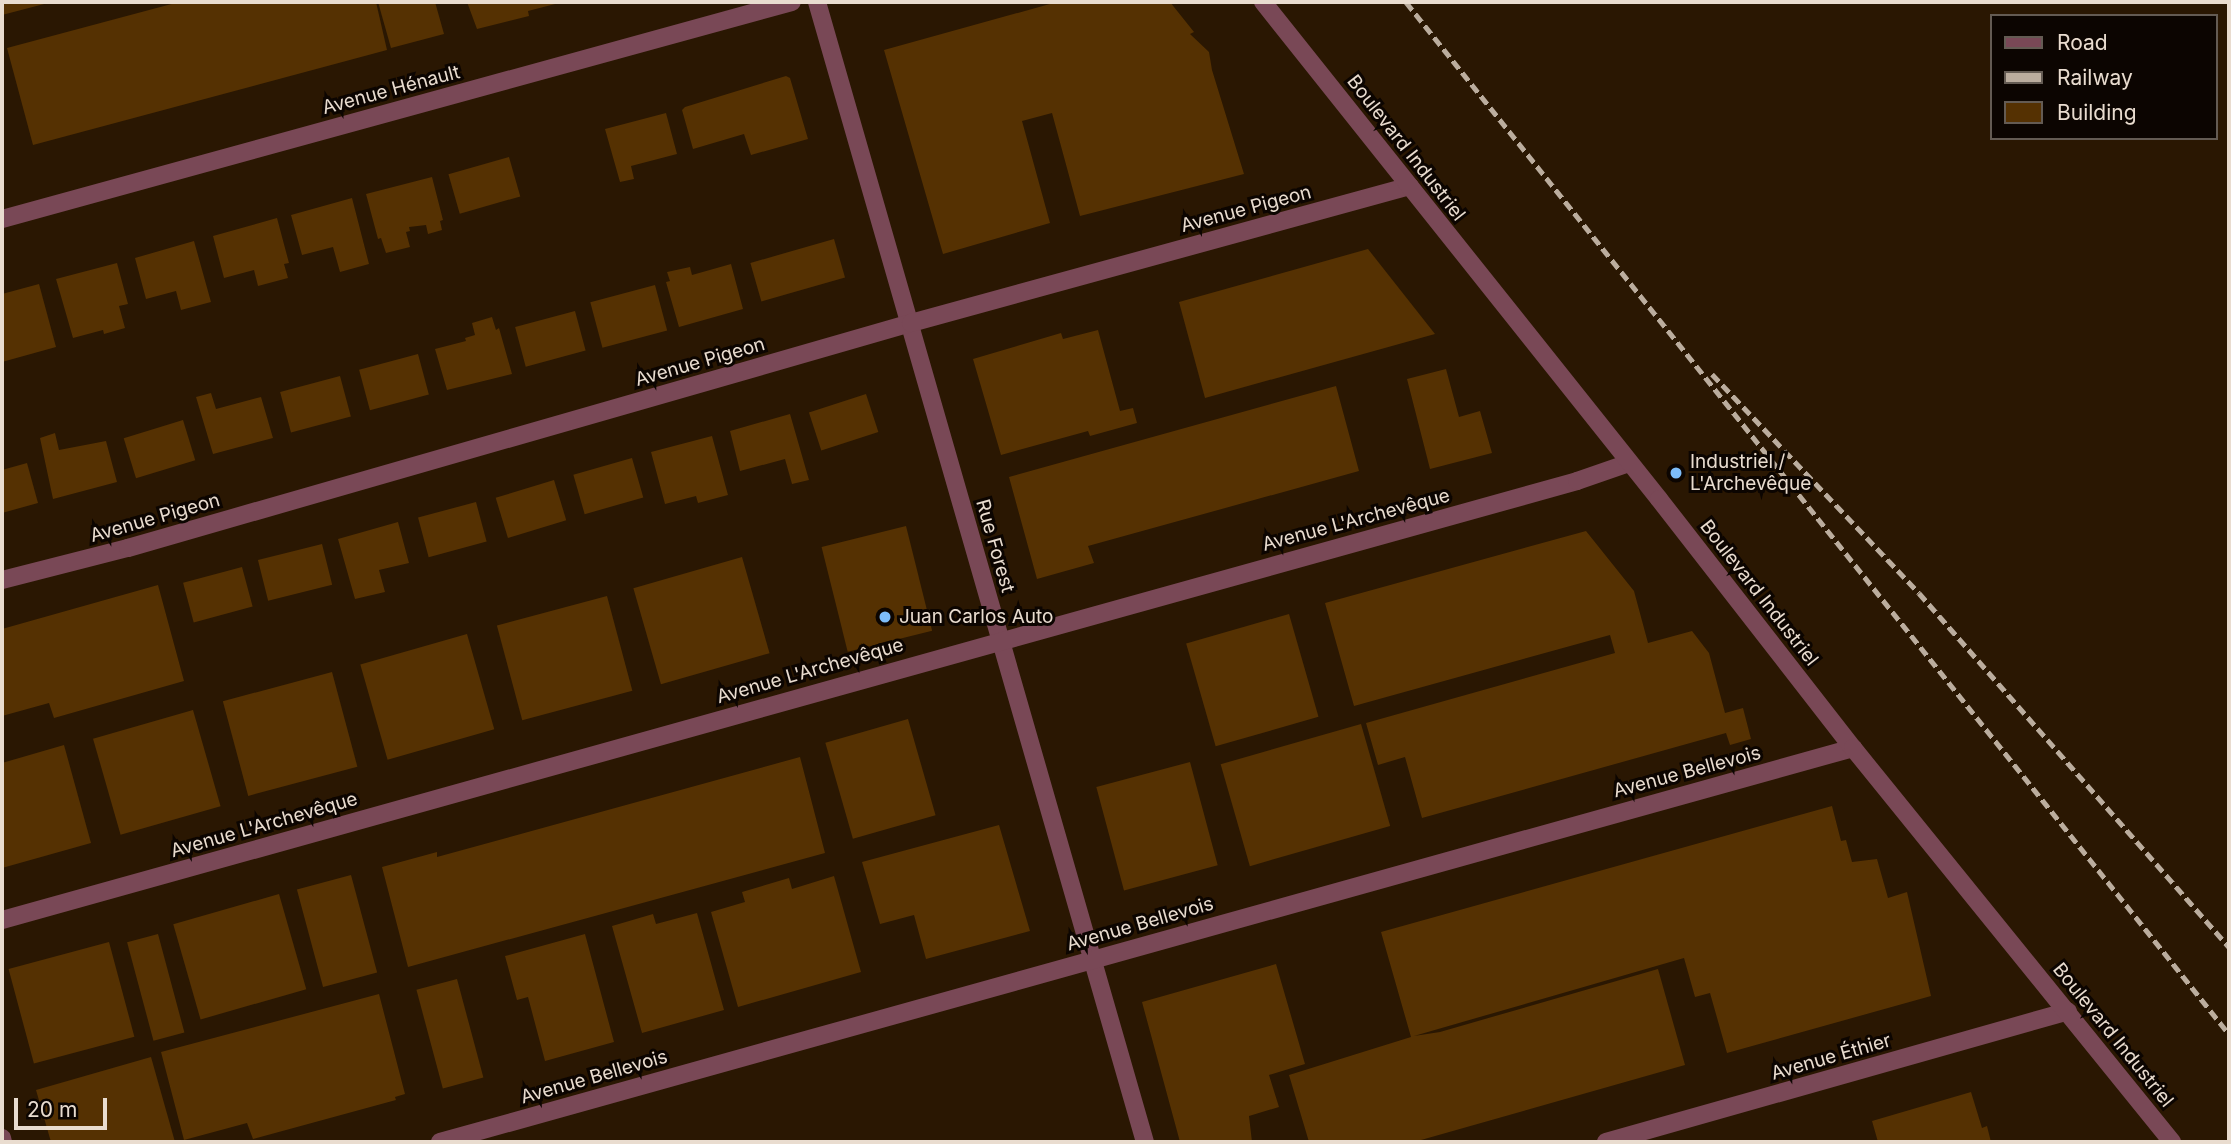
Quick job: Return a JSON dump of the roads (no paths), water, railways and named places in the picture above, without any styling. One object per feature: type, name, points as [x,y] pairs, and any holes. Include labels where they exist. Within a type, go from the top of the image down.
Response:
[{"type":"street","name":"Avenue Hénault","points":[[2,219],[792,2]]},
{"type":"street","name":"Rue Forest","points":[[817,2],[1145,1142]]},
{"type":"street","name":"Boulevard Industriel","points":[[1263,2],[1853,748],[2172,1142]]},
{"type":"street","name":"Avenue Pigeon","points":[[2,580],[128,548],[911,323],[1409,186]]},
{"type":"street","name":"Avenue L'Archevêque","points":[[2,920],[1577,481],[1629,463]]},
{"type":"street","name":"Avenue Bellevois","points":[[440,1142],[1853,748]]},
{"type":"street","name":"Avenue Éthier","points":[[1606,1142],[2068,1012]]},
{"type":"railway","points":[[1406,2],[2229,1034]]},
{"type":"railway","points":[[1712,374],[1919,593],[2229,947]]},
{"type":"place","name":"Industriel / L'Archevêque","points":[[1676,473]]},
{"type":"place","name":"Juan Carlos Auto","points":[[885,617]]}]
